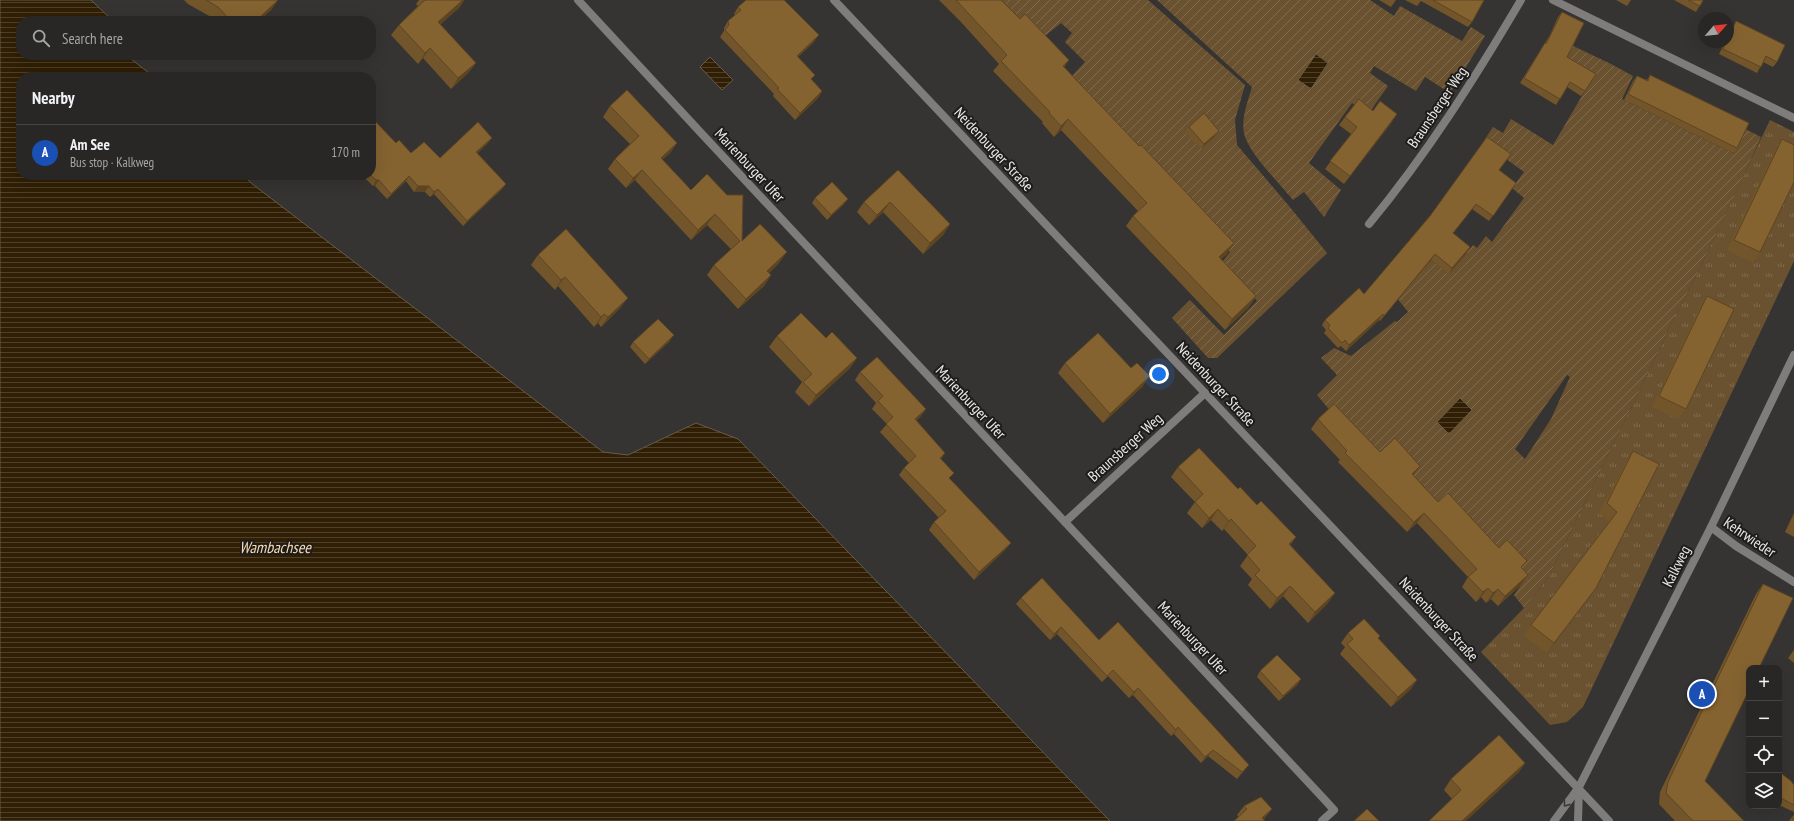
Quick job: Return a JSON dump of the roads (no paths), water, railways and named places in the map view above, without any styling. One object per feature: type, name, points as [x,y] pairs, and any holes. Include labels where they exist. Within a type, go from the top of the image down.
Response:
[{"type":"street","name":"Marienburger Ufer","points":[[578,0],[1334,810],[1322,821]]},
{"type":"street","name":"Neidenburger Straße","points":[[834,0],[1609,821]]},
{"type":"street","name":"Braunsberger Weg","points":[[1369,224],[1400,186],[1471,83],[1521,0]]},
{"type":"street","points":[[1553,0],[1794,118]]},
{"type":"street","name":"Kalkweg","points":[[1554,821],[1578,787],[1711,527],[1794,356]]},
{"type":"street","name":"Braunsberger Weg","points":[[1064,522],[1205,393]]},
{"type":"street","name":"Kehrwieder","points":[[1711,527],[1736,546],[1794,582]]},
{"type":"street","name":"Kalkweg","points":[[1578,787],[1578,821]]},
{"type":"water","name":"Wambachsee","points":[[0,0],[91,0],[108,16],[16,16],[16,60],[132,60],[148,72],[16,72],[16,180],[248,180],[603,452],[628,455],[696,423],[738,439],[1110,821],[0,821]]},
{"type":"water","points":[[1316,54],[1328,63],[1311,89],[1298,80]]},
{"type":"water","points":[[710,57],[733,80],[722,90],[700,67]]},
{"type":"water","points":[[1460,398],[1472,410],[1449,434],[1437,422]]},
{"type":"place","name":"Am See","points":[[1702,694]]}]
